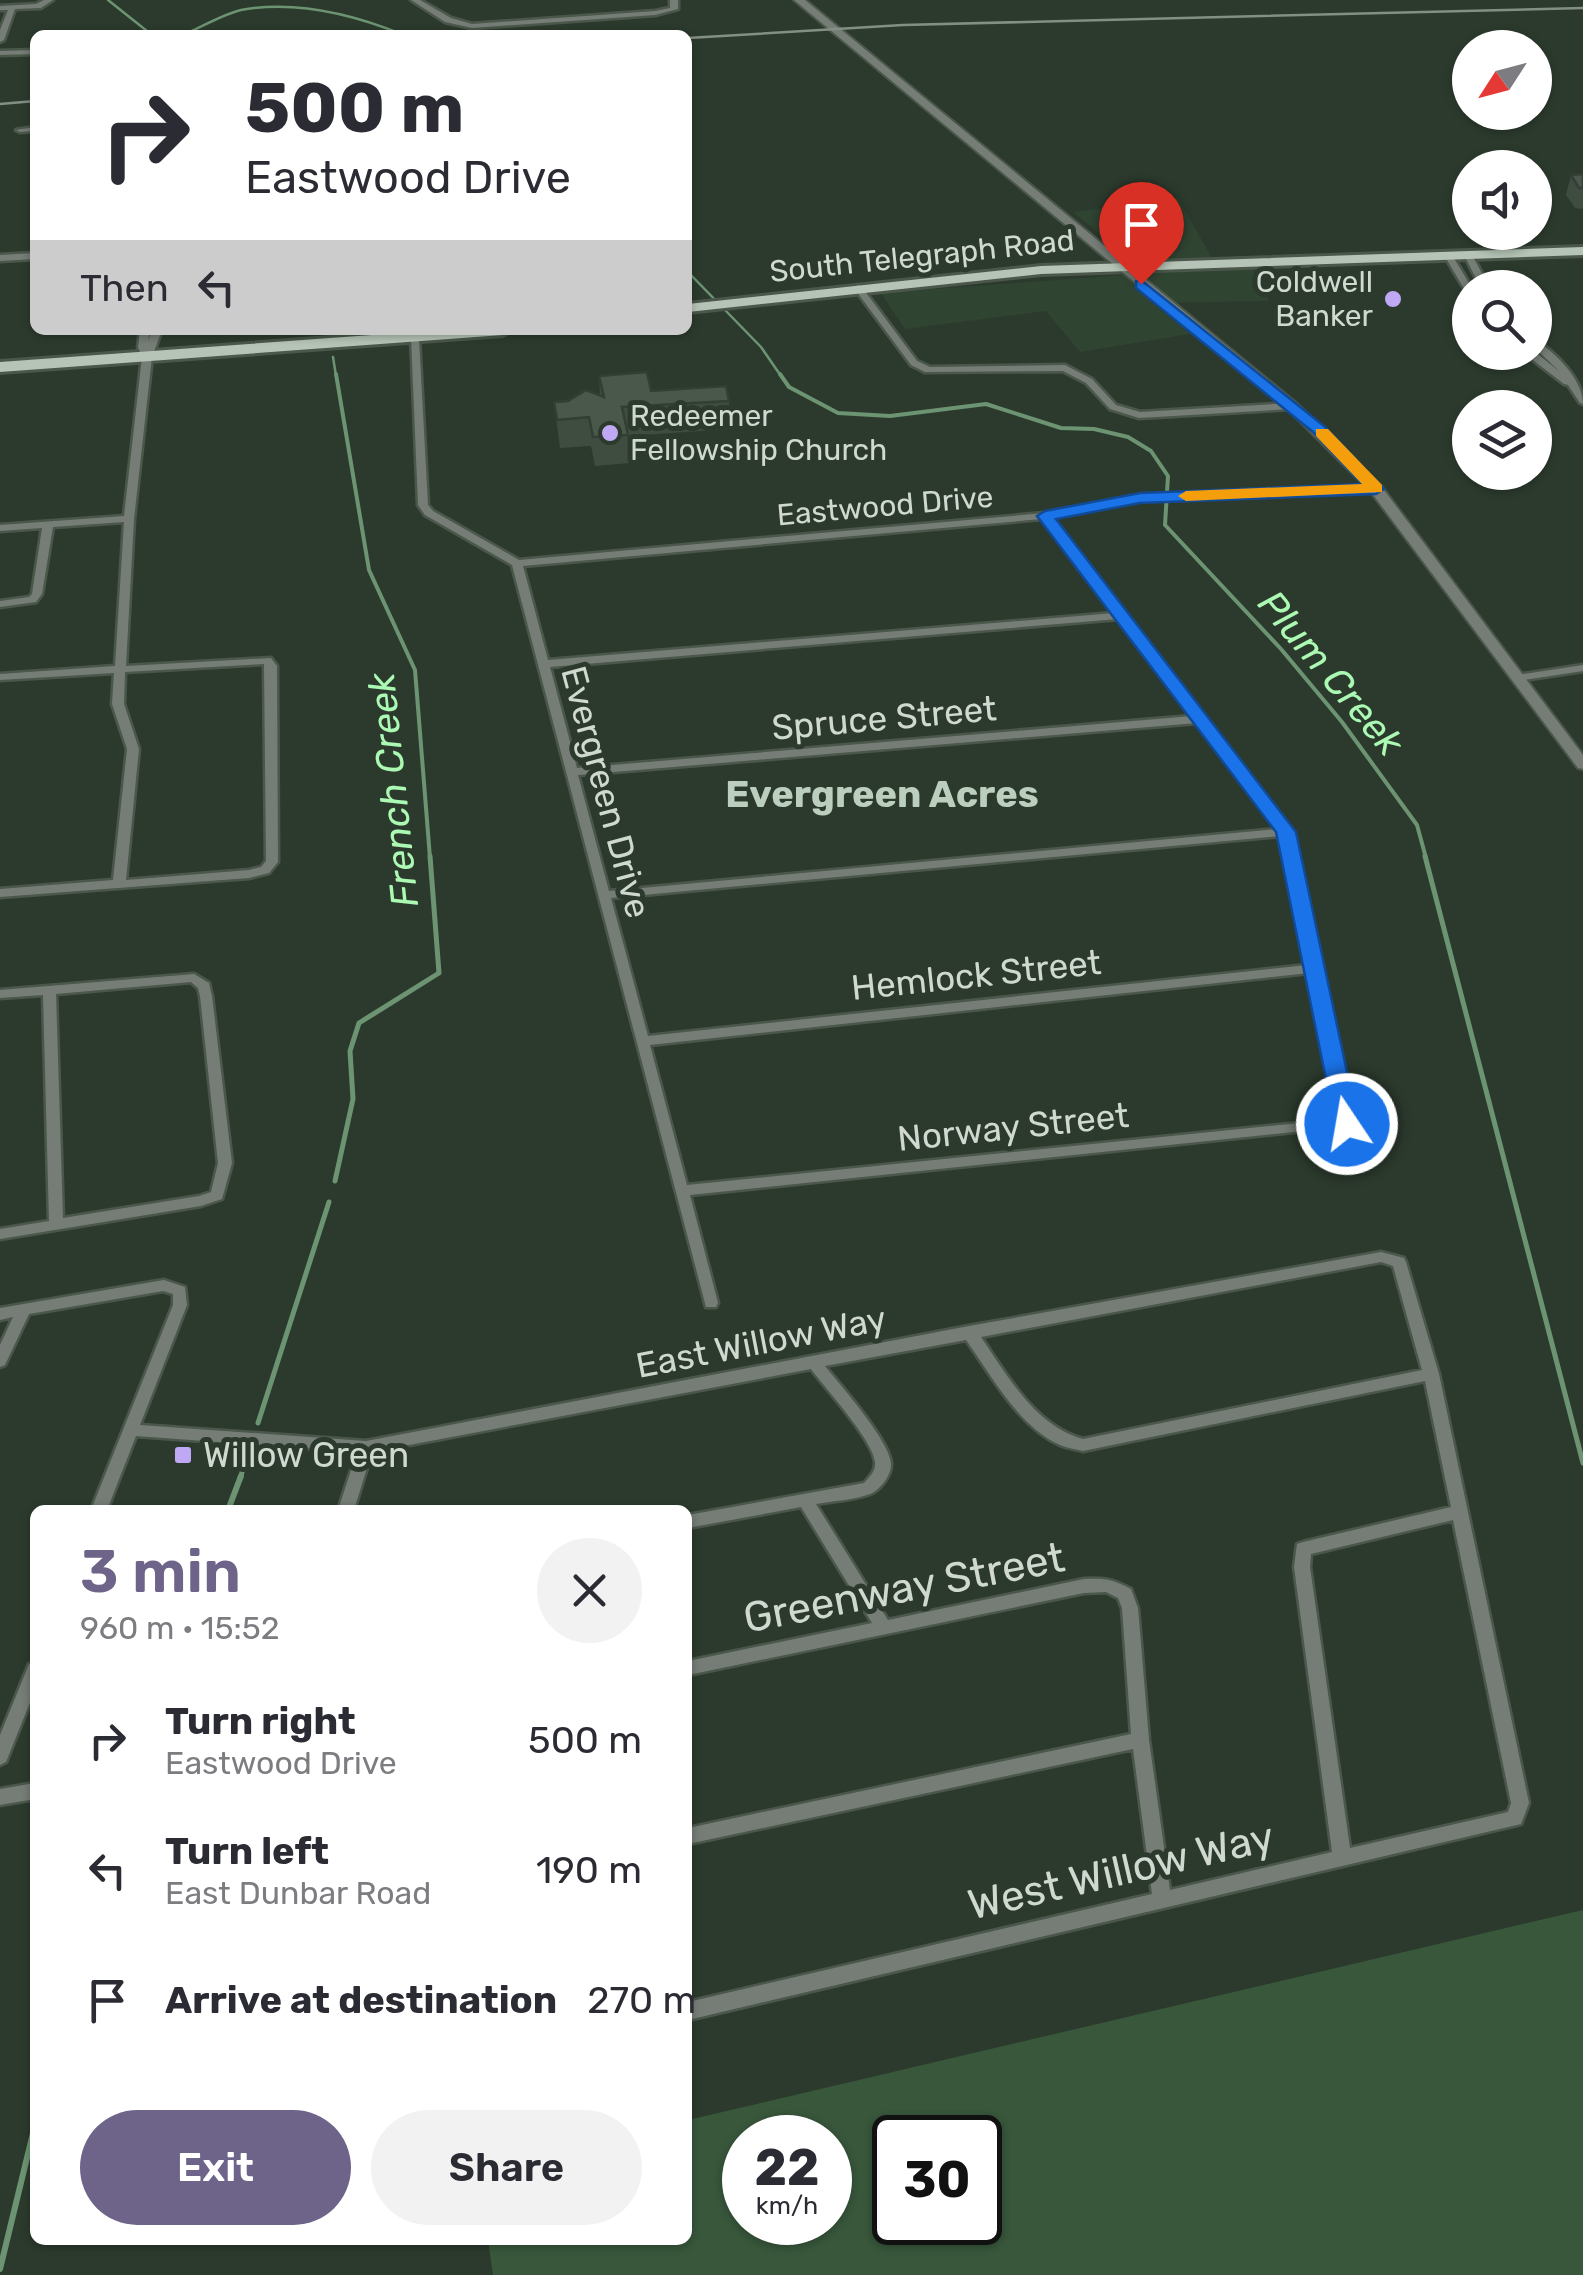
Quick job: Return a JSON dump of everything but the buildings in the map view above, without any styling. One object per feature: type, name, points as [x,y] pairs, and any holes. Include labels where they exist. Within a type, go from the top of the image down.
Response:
[{"type":"main road","name":"South Telegraph Road","points":[[692,308],[858,288],[1118,266],[1583,251]]},
{"type":"main road","points":[[0,367],[454,335]]},
{"type":"street","points":[[0,8],[46,5],[49,0]]},
{"type":"street","points":[[415,0],[448,20],[472,26],[655,13],[674,9],[674,0]]},
{"type":"street","points":[[799,0],[1292,406],[1376,489],[1583,765]]},
{"type":"street","points":[[0,40],[12,8]]},
{"type":"street","points":[[0,53],[30,52]]},
{"type":"street","points":[[20,130],[30,129]]},
{"type":"street","points":[[1468,254],[1476,270]]},
{"type":"street","points":[[1448,255],[1457,270]]},
{"type":"street","points":[[0,258],[30,256]]},
{"type":"street","points":[[858,288],[920,367],[1066,368],[1089,381],[1114,407],[1139,415],[1292,406]]},
{"type":"street","points":[[144,335],[147,358]]},
{"type":"street","points":[[119,884],[133,748],[118,704],[129,519],[147,358],[155,335]]},
{"type":"street","points":[[414,339],[423,505],[429,513],[517,563]]},
{"type":"street","points":[[1552,359],[1583,401]]},
{"type":"street","points":[[1552,370],[1571,384]]},
{"type":"street","name":"Eastwood Drive","points":[[517,563],[1045,516],[1157,497],[1376,489]]},
{"type":"street","points":[[1045,516],[1286,832],[1314,968]]},
{"type":"street","points":[[0,528],[129,519]]},
{"type":"street","points":[[0,604],[32,600],[40,587],[48,525]]},
{"type":"street","name":"Evergreen Drive","points":[[517,563],[711,1303]]},
{"type":"street","points":[[544,664],[1120,616]]},
{"type":"street","points":[[0,677],[254,659],[267,660],[272,672],[272,862],[268,866],[250,874],[0,894]]},
{"type":"street","points":[[1517,678],[1583,668]]},
{"type":"street","name":"Spruce Street","points":[[573,772],[1201,719]]},
{"type":"street","points":[[604,895],[1286,832]]},
{"type":"street","name":"Hemlock Street","points":[[643,1041],[1314,968]]},
{"type":"street","name":"Norway Street","points":[[684,1190],[1347,1124],[1314,968]]},
{"type":"street","points":[[0,994],[194,978],[204,986],[206,996],[225,1162],[217,1195],[181,1206],[0,1234]]},
{"type":"street","points":[[50,990],[56,1224]]},
{"type":"street","name":"East Willow Way","points":[[131,1430],[366,1447],[1381,1258],[1399,1262],[1432,1374]]},
{"type":"street","points":[[0,1314],[164,1285],[180,1291],[180,1305],[101,1505]]},
{"type":"street","points":[[0,1361],[24,1310]]},
{"type":"street","points":[[969,1332],[1045,1430],[1065,1444],[1082,1445],[1432,1374],[1458,1512],[1303,1549],[1342,1858]]},
{"type":"street","points":[[692,1521],[869,1488],[880,1476],[883,1462],[815,1364]]},
{"type":"street","points":[[348,1505],[366,1447]]},
{"type":"street","points":[[805,1500],[882,1626]]},
{"type":"street","name":"West Willow Way","points":[[692,2009],[1515,1818],[1520,1803],[1458,1512]]},
{"type":"street","name":"Greenway Street","points":[[692,1667],[1084,1586],[1108,1585],[1125,1594],[1130,1608],[1140,1740],[1162,1900]]},
{"type":"street","points":[[0,1756],[30,1681]]},
{"type":"street","points":[[692,1835],[1140,1740]]},
{"type":"street","points":[[0,1797],[30,1792]]},
{"type":"shaded area","points":[[1178,198],[1218,269],[1257,269],[1269,301],[1152,303],[1190,334],[1080,352],[1046,311],[905,329],[881,293],[1150,273],[1073,212]]},
{"type":"shaded area","points":[[1583,1910],[1583,2275],[493,2275],[489,2245],[692,2245],[692,2119]]},
{"type":"waterway","name":"Plum Creek","points":[[108,0],[146,30]]},
{"type":"waterway","name":"Plum Creek","points":[[194,30],[241,10],[261,7],[303,8],[390,30]]},
{"type":"waterway","name":"Plum Creek","points":[[692,276],[761,347],[781,376]]},
{"type":"waterway","name":"French Creek","points":[[333,357],[336,376]]},
{"type":"waterway","name":"French Creek","points":[[336,374],[369,570],[415,670],[430,858]]},
{"type":"waterway","name":"Plum Creek","points":[[780,374],[789,387],[838,413],[890,416],[986,404],[1061,428],[1094,429],[1128,437],[1151,451],[1168,476],[1165,525],[1281,649],[1342,722],[1417,825],[1426,858]]},
{"type":"waterway","name":"French Creek","points":[[335,1181],[353,1099],[350,1051],[359,1023],[439,973],[430,856]]},
{"type":"waterway","name":"Plum Creek","points":[[1425,856],[1583,1463]]},
{"type":"waterway","name":"French Creek","points":[[258,1423],[329,1202]]},
{"type":"waterway","name":"French Creek","points":[[240,1478],[245,1464]]},
{"type":"waterway","name":"French Creek","points":[[230,1505],[241,1476]]},
{"type":"waterway","name":"French Creek","points":[[0,2269],[30,2146]]},
{"type":"railway","points":[[692,38],[903,25],[1583,8]]},
{"type":"railway","points":[[0,104],[30,101]]},
{"type":"slow traffic","points":[[1186,496],[1376,489],[1322,433]]},
{"type":"place","name":"Coldwell Banker","points":[[1393,299]]},
{"type":"place","name":"Redeemer Fellowship Church","points":[[610,433]]},
{"type":"place","name":"Willow Green","points":[[183,1455]]},
{"type":"district","name":"Evergreen Acres","points":[[882,794]]},
{"type":"route","points":[[1141,284],[1292,406],[1376,489],[1140,498],[1045,516],[1286,832],[1347,1124]]}]
